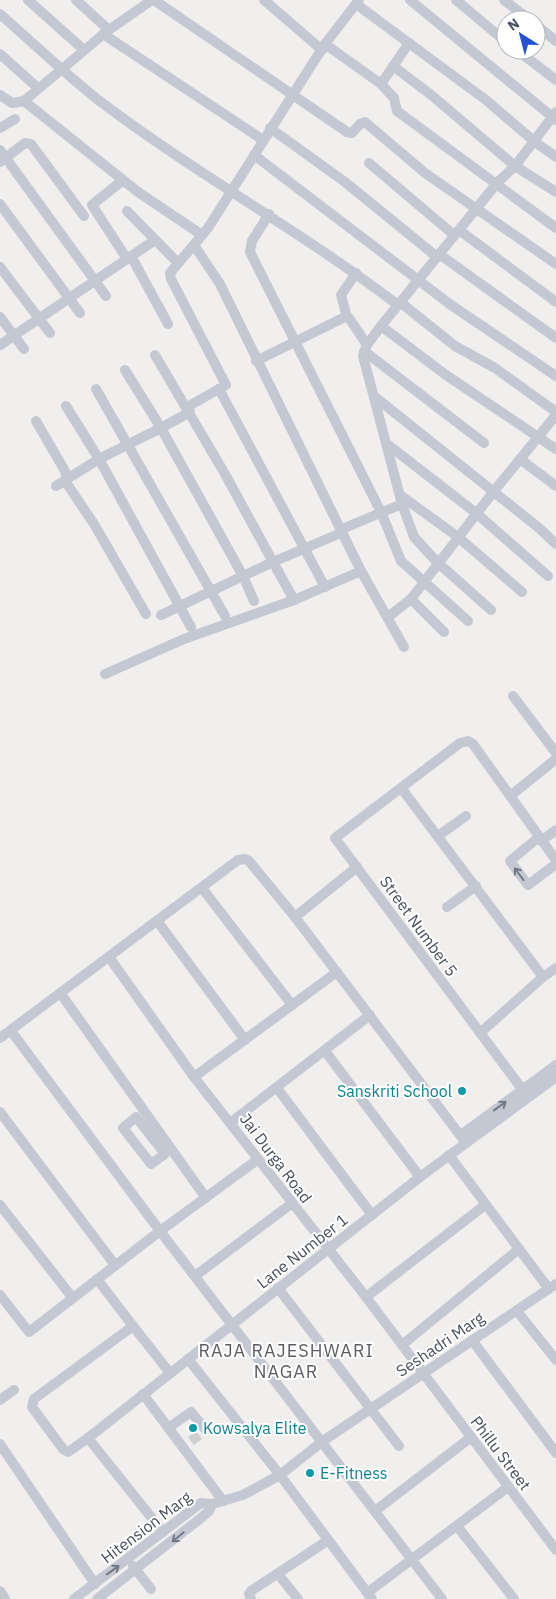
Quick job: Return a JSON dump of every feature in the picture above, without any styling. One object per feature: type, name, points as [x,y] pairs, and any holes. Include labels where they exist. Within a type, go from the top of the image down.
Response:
[{"type":"street","points":[[28,0],[84,50]]},
{"type":"street","points":[[76,0],[106,32],[263,140]]},
{"type":"street","points":[[0,95],[12,103],[24,101],[140,3],[153,0],[350,133],[364,122],[425,173],[556,264]]},
{"type":"street","points":[[264,0],[323,47],[381,84],[394,98],[397,111],[556,228]]},
{"type":"street","points":[[410,0],[555,116],[381,326],[366,348],[363,360],[375,397],[401,499],[414,537],[437,562],[490,610]]},
{"type":"street","points":[[456,0],[496,34]]},
{"type":"street","points":[[504,0],[517,10]]},
{"type":"street","points":[[63,482],[98,459],[161,428],[226,385],[170,276],[178,263],[202,235],[323,47],[358,1],[409,43],[486,100],[534,142],[556,157]]},
{"type":"street","points":[[0,14],[61,69],[149,136],[269,214],[356,273],[455,346],[495,368],[556,412]]},
{"type":"street","points":[[546,33],[556,41]]},
{"type":"street","points":[[381,84],[409,43]]},
{"type":"street","points":[[0,54],[38,88]]},
{"type":"street","points":[[530,60],[556,80]]},
{"type":"street","points":[[394,66],[515,166],[556,192]]},
{"type":"street","points":[[24,101],[123,180],[202,235]]},
{"type":"street","points":[[0,128],[15,119]]},
{"type":"street","points":[[270,128],[345,182],[438,256],[556,338]]},
{"type":"street","points":[[84,216],[30,144],[25,143],[2,157],[96,280],[106,296]]},
{"type":"street","points":[[254,155],[418,280],[556,376]]},
{"type":"street","points":[[369,163],[457,233],[556,302]]},
{"type":"street","points":[[123,180],[92,205],[129,258],[168,324]]},
{"type":"street","points":[[0,204],[80,313]]},
{"type":"street","points":[[127,211],[178,263]]},
{"type":"street","points":[[269,214],[252,241],[250,252],[381,512],[401,561],[468,621]]},
{"type":"street","points":[[0,345],[155,240]]},
{"type":"street","points":[[194,245],[220,284],[256,361],[343,530],[361,571],[404,646]]},
{"type":"street","points":[[0,267],[50,333]]},
{"type":"street","points":[[356,273],[341,295],[347,317],[366,348],[484,443]]},
{"type":"street","points":[[256,361],[347,317]]},
{"type":"street","points":[[0,318],[24,349]]},
{"type":"street","points":[[381,326],[446,375],[556,449]]},
{"type":"street","points":[[155,355],[188,410],[294,600]]},
{"type":"street","points":[[125,370],[161,428],[243,576],[254,601]]},
{"type":"street","points":[[96,389],[129,443],[225,616]]},
{"type":"street","points":[[219,389],[325,587]]},
{"type":"street","points":[[375,397],[494,491],[556,544]]},
{"type":"street","points":[[66,406],[98,459],[190,627]]},
{"type":"street","points":[[388,617],[411,599],[437,562],[556,416]]},
{"type":"street","points":[[36,421],[65,471],[63,482],[94,524],[146,614]]},
{"type":"street","points":[[387,444],[476,513],[548,576]]},
{"type":"street","points":[[520,459],[556,486]]},
{"type":"street","points":[[161,614],[180,607],[381,512],[401,499]]},
{"type":"street","points":[[401,499],[458,537],[522,592]]},
{"type":"street","points":[[105,674],[184,639],[294,600],[361,571]]},
{"type":"street","points":[[411,599],[444,632]]},
{"type":"street","points":[[513,696],[556,753]]},
{"type":"street","points":[[543,978],[476,886],[456,852],[438,836],[402,789],[460,743],[468,741],[473,744],[556,860]]},
{"type":"street","points":[[510,796],[556,758]]},
{"type":"street","name":"Street Number 5","points":[[402,789],[336,838],[525,1094]]},
{"type":"street","points":[[438,836],[449,830],[466,816]]},
{"type":"street","points":[[556,830],[510,861],[528,885],[556,864]]},
{"type":"street","points":[[0,1038],[158,922],[238,860],[244,859],[249,862],[295,917],[464,1139]]},
{"type":"street","points":[[295,917],[357,867]]},
{"type":"street","points":[[447,907],[476,886]]},
{"type":"street","points":[[202,888],[292,1005]]},
{"type":"street","points":[[158,922],[245,1040]]},
{"type":"street","name":"Jai Durga Road","points":[[109,957],[194,1077],[327,1250],[366,1297],[422,1374]]},
{"type":"street","points":[[480,1033],[556,968]]},
{"type":"street","points":[[194,1077],[337,972]]},
{"type":"street","points":[[61,994],[163,1145],[206,1198]]},
{"type":"street","points":[[230,1123],[370,1015]]},
{"type":"street","points":[[11,1030],[160,1231],[323,1441],[442,1599]]},
{"type":"street","points":[[325,1051],[420,1177]]},
{"type":"street","points":[[525,1094],[556,1065]]},
{"type":"street","points":[[525,1094],[556,1077]]},
{"type":"street","points":[[277,1088],[372,1215]]},
{"type":"street","name":"Lane Number 1","points":[[133,1326],[31,1403],[63,1449],[68,1452],[449,1156],[464,1139],[525,1094]]},
{"type":"street","points":[[1,1115],[115,1265]]},
{"type":"street","points":[[146,1121],[136,1117],[123,1128],[150,1164],[164,1155],[163,1145]]},
{"type":"street","points":[[449,1156],[519,1249],[553,1286]]},
{"type":"street","points":[[0,1295],[28,1332],[72,1297],[257,1160]]},
{"type":"street","points":[[195,1276],[292,1204]]},
{"type":"street","points":[[0,1205],[72,1297]]},
{"type":"street","points":[[366,1297],[485,1205]]},
{"type":"street","points":[[402,1345],[519,1249]]},
{"type":"street","points":[[97,1279],[170,1373]]},
{"type":"street","name":"Seshadri Marg","points":[[212,1504],[243,1495],[280,1475],[323,1441],[553,1286]]},
{"type":"street","points":[[278,1288],[399,1446]]},
{"type":"street","points":[[517,1311],[556,1360]]},
{"type":"street","points":[[472,1340],[556,1452]]},
{"type":"street","points":[[188,1359],[280,1475],[327,1541],[370,1596],[412,1560],[508,1488]]},
{"type":"street","name":"Phillu Street","points":[[422,1374],[556,1550]]},
{"type":"street","points":[[0,1400],[14,1390]]},
{"type":"street","points":[[143,1394],[187,1444],[223,1501]]},
{"type":"street","points":[[174,1429],[191,1412],[206,1430]]},
{"type":"street","points":[[88,1438],[163,1532]]},
{"type":"street","points":[[375,1511],[470,1438]]},
{"type":"street","points":[[0,1444],[95,1584]]},
{"type":"street","name":"Hitension Marg","points":[[74,1599],[201,1504],[212,1504]]},
{"type":"street","name":"Hitension Marg","points":[[97,1599],[202,1518],[212,1504]]},
{"type":"street","points":[[457,1526],[514,1599]]},
{"type":"street","points":[[251,1599],[250,1592],[327,1541]]},
{"type":"street","points":[[128,1560],[151,1588]]},
{"type":"street","points":[[278,1574],[298,1599]]},
{"type":"street","points":[[0,1592],[5,1599]]},
{"type":"tunnel","points":[[191,1441],[206,1430]]},
{"type":"place","name":"Sanskriti School","points":[[462,1091]]},
{"type":"place","name":"Kowsalya Elite","points":[[193,1428]]},
{"type":"place","name":"E-Fitness","points":[[310,1473]]},
{"type":"district","name":"RAJA RAJESHWARI NAGAR","points":[[286,1361]]}]
